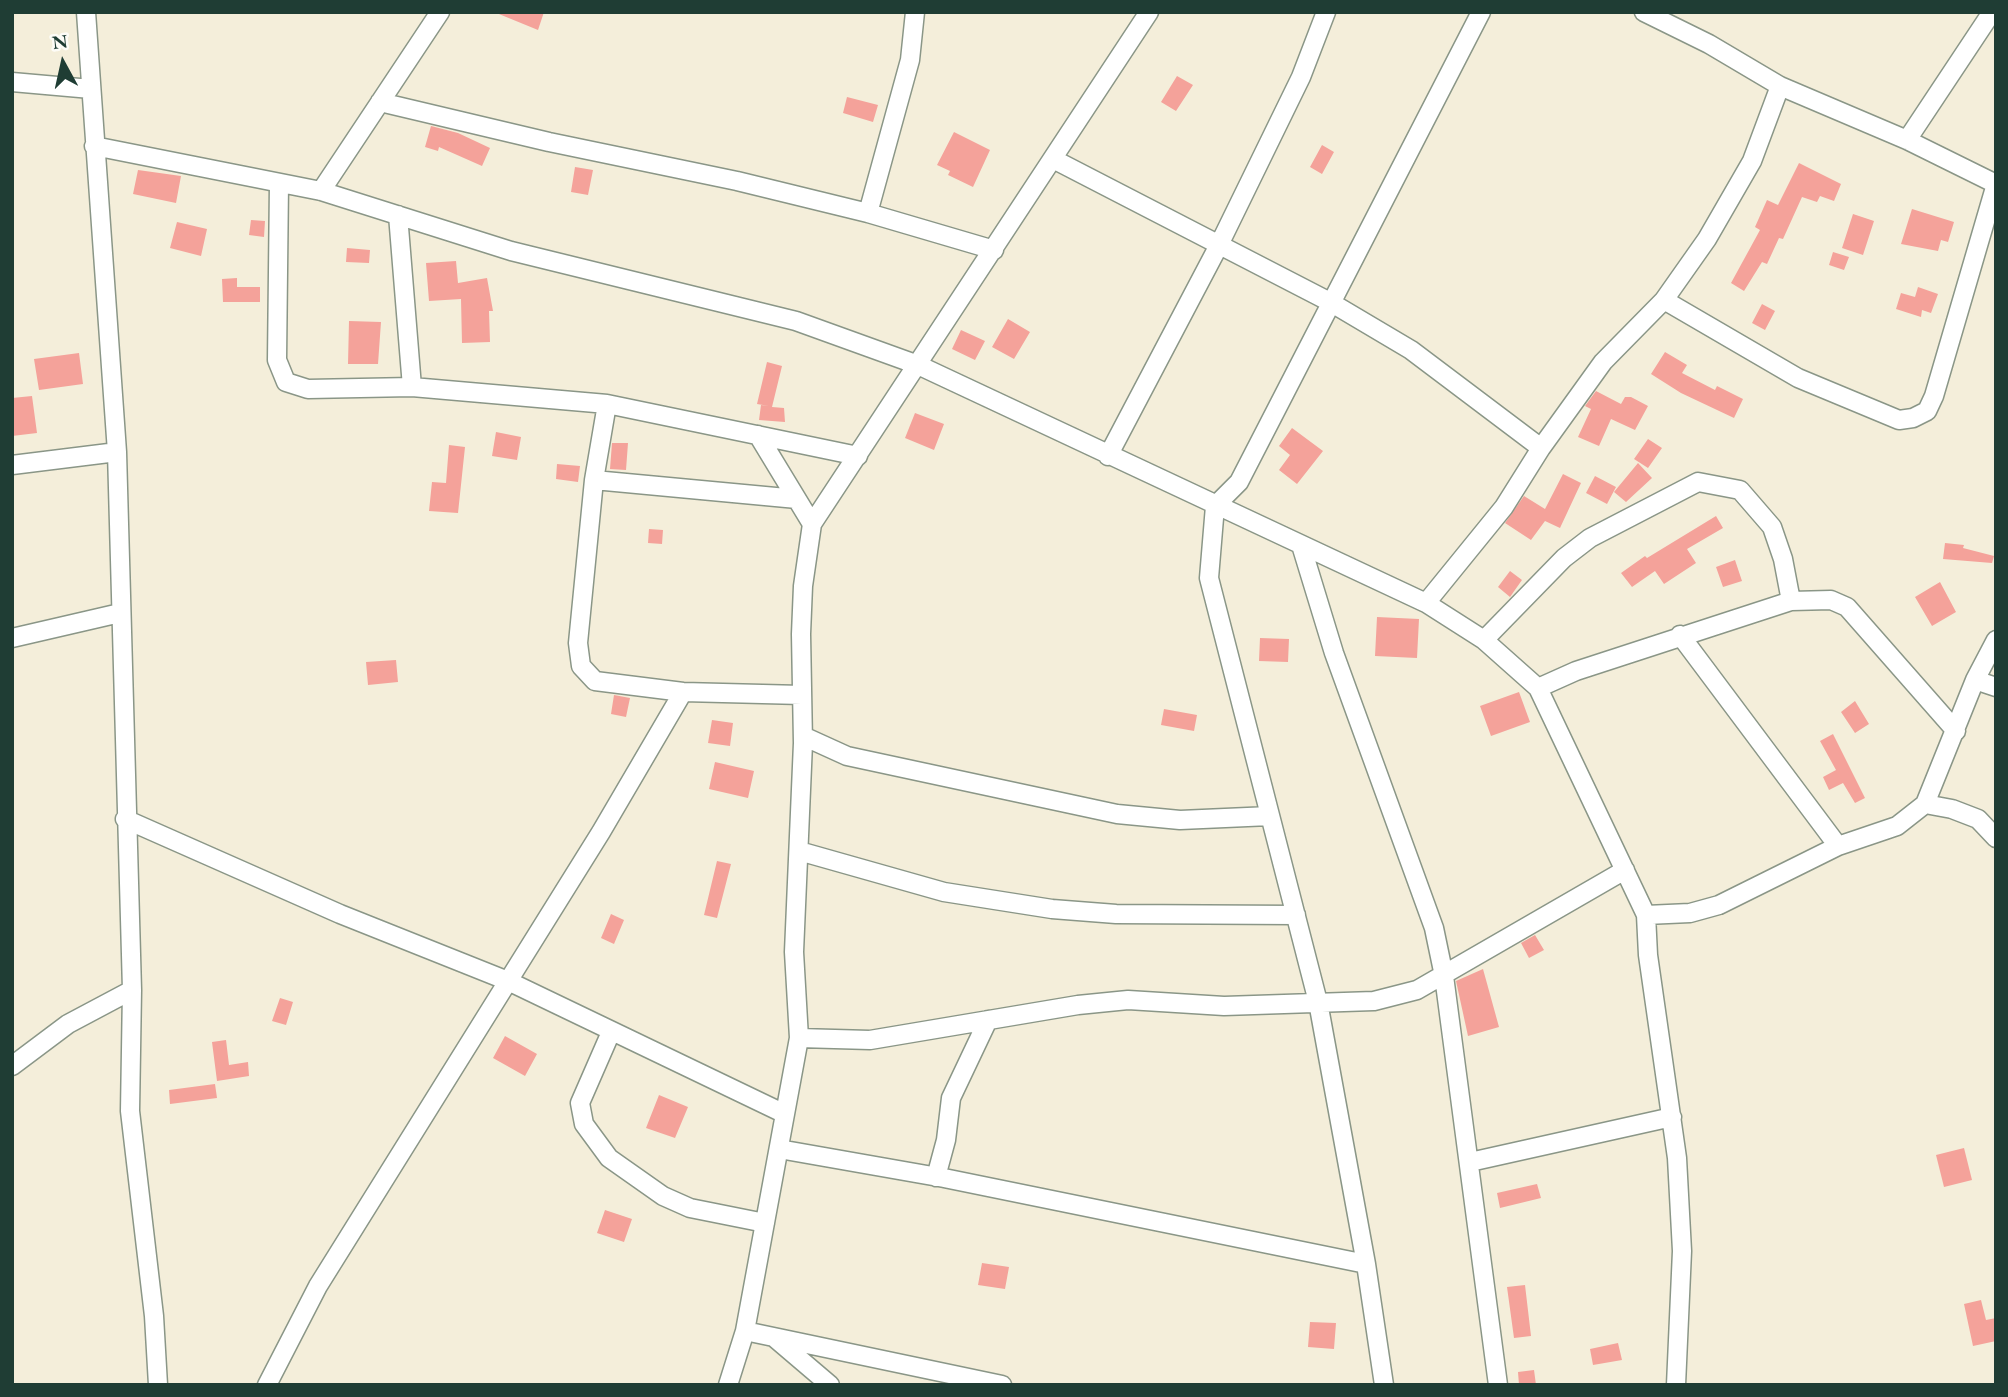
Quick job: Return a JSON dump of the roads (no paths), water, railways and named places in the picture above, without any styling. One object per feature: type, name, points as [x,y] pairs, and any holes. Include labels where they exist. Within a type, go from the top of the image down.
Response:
[{"type":"street","points":[[86,12],[117,452],[125,819],[132,990],[130,1111],[154,1316],[158,1385]]},
{"type":"street","points":[[321,191],[440,12]]},
{"type":"street","points":[[868,213],[910,60],[915,12]]},
{"type":"street","points":[[729,1385],[745,1331],[799,1038],[794,951],[803,736],[803,586],[812,524],[1149,12]]},
{"type":"street","points":[[1108,456],[1218,247],[1301,77],[1326,12]]},
{"type":"street","points":[[1384,1385],[1366,1264],[1318,1002],[1209,578],[1215,506],[1239,482],[1481,12]]},
{"type":"street","points":[[1644,12],[1709,44],[1780,86],[1907,139],[1996,184],[1927,411],[1913,418],[1899,420],[1798,378],[1664,300]]},
{"type":"street","points":[[1907,139],[1992,12]]},
{"type":"street","points":[[12,82],[91,89]]},
{"type":"street","points":[[1426,603],[1504,507],[1541,448],[1603,362],[1664,300],[1739,187],[1780,86]]},
{"type":"street","points":[[380,102],[868,213],[994,250]]},
{"type":"street","points":[[94,146],[321,191],[511,251],[796,321],[918,365],[1426,603],[1484,640],[1538,688],[1646,915],[1648,955],[1672,1117],[1682,1251],[1676,1385]]},
{"type":"street","points":[[1054,159],[1218,247],[1330,302],[1411,350],[1541,448]]},
{"type":"street","points":[[279,183],[277,360],[286,382],[308,389],[412,387],[607,404],[858,456]]},
{"type":"street","points":[[398,215],[412,387]]},
{"type":"street","points":[[607,404],[594,480],[578,643],[581,666],[595,681],[683,692],[802,695]]},
{"type":"street","points":[[758,435],[812,524]]},
{"type":"street","points":[[12,465],[117,452]]},
{"type":"street","points":[[594,480],[797,499]]},
{"type":"street","points":[[1484,640],[1564,558],[1590,538],[1698,482],[1740,490],[1772,527],[1783,559],[1791,601]]},
{"type":"street","points":[[1301,544],[1334,653],[1434,928],[1444,976],[1498,1385]]},
{"type":"street","points":[[1538,688],[1576,671],[1680,635],[1791,601],[1831,600],[1847,607],[1956,731]]},
{"type":"street","points":[[12,638],[120,613]]},
{"type":"street","points":[[1680,635],[1838,846]]},
{"type":"street","points":[[1646,915],[1690,914],[1719,905],[1838,846],[1897,826],[1925,804],[1975,680],[1996,639]]},
{"type":"street","points":[[1975,680],[1996,687]]},
{"type":"street","points":[[267,1385],[318,1286],[508,982],[683,692]]},
{"type":"street","points":[[803,736],[847,757],[1117,814],[1180,820],[1270,817]]},
{"type":"street","points":[[1925,804],[1952,809],[1979,819],[1996,838]]},
{"type":"street","points":[[125,819],[340,914],[508,982],[785,1114]]},
{"type":"street","points":[[799,851],[944,892],[1052,909],[1175,916],[1296,915]]},
{"type":"street","points":[[799,1038],[870,1040],[1128,1000],[1224,1006],[1374,1001],[1416,990],[1444,976],[1625,870]]},
{"type":"street","points":[[12,1066],[68,1024],[132,990]]},
{"type":"street","points":[[936,1177],[946,1140],[951,1098],[988,1020]]},
{"type":"street","points":[[611,1032],[580,1103],[584,1124],[609,1158],[663,1196],[690,1208],[765,1223]]},
{"type":"street","points":[[1470,1162],[1672,1117]]},
{"type":"street","points":[[779,1149],[936,1177],[1366,1264]]},
{"type":"street","points":[[745,1331],[1002,1385]]},
{"type":"street","points":[[776,1339],[830,1385]]}]
